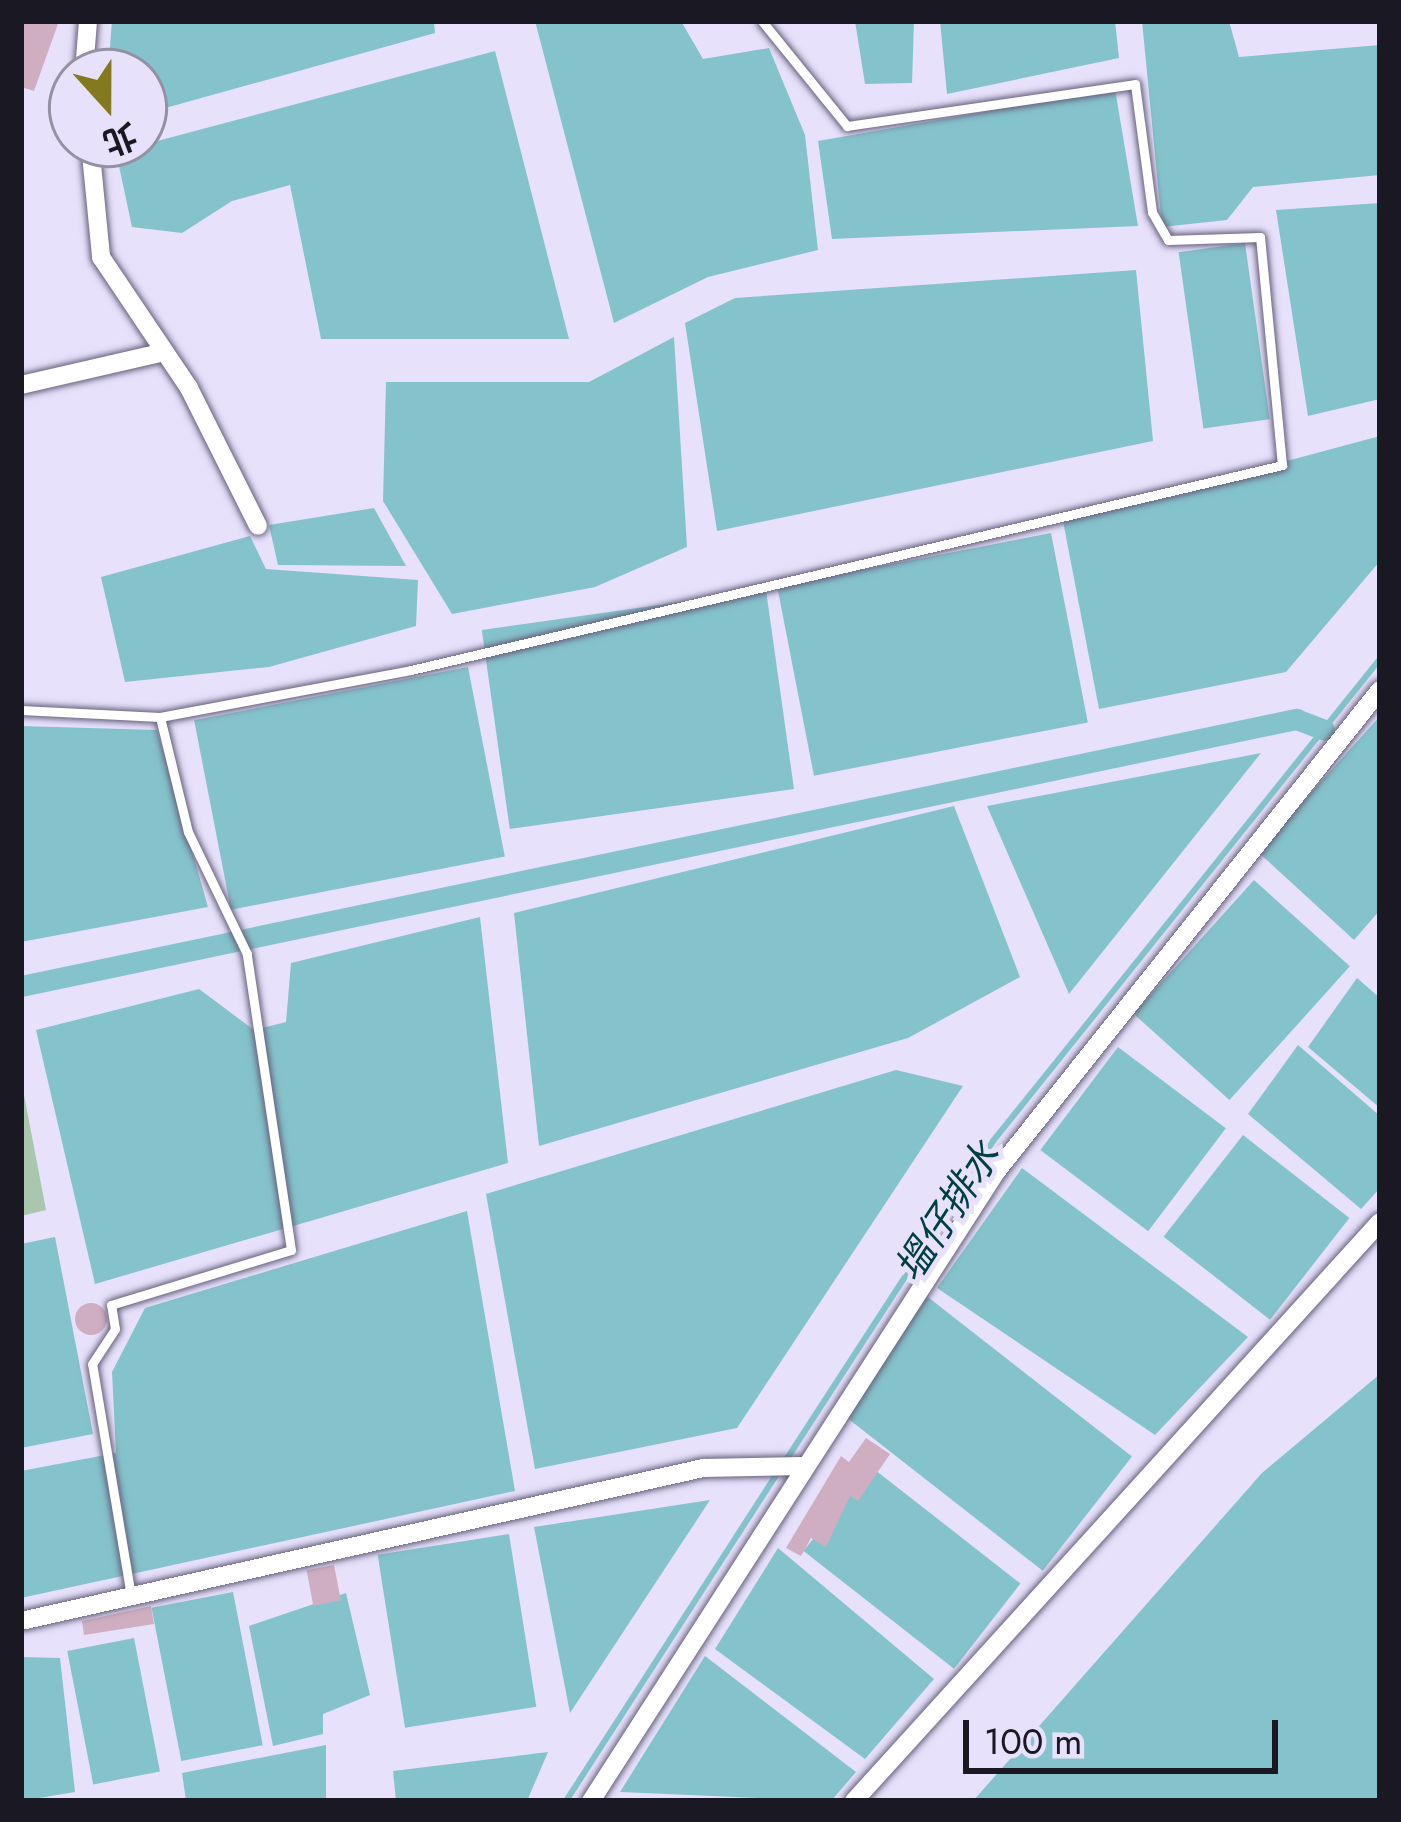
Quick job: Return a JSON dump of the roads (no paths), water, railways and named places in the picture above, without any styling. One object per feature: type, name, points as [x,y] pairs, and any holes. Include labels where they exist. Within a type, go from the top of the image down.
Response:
[{"type":"street","points":[[92,168],[101,257],[136,298],[161,353],[258,526]]},
{"type":"street","points":[[21,385],[161,353]]},
{"type":"street","points":[[591,1801],[802,1466],[1029,1126],[1380,690]]},
{"type":"street","points":[[854,1801],[1380,1222]]},
{"type":"street","points":[[21,1621],[703,1468],[802,1466]]},
{"type":"lane","points":[[21,710],[160,717],[411,670],[1282,465],[1260,237],[1168,240],[1152,212],[1135,84],[847,126],[762,21]]},
{"type":"lane","points":[[131,1596],[92,1364],[115,1329],[112,1305],[291,1250],[247,954],[238,923],[188,832],[160,717]]},
{"type":"waterway","name":"塭仔排水","points":[[786,1460],[993,1141],[1380,659]]},
{"type":"waterway","points":[[21,986],[1296,719],[1324,730]]},
{"type":"waterway","name":"塭仔排水","points":[[566,1801],[779,1471]]}]
